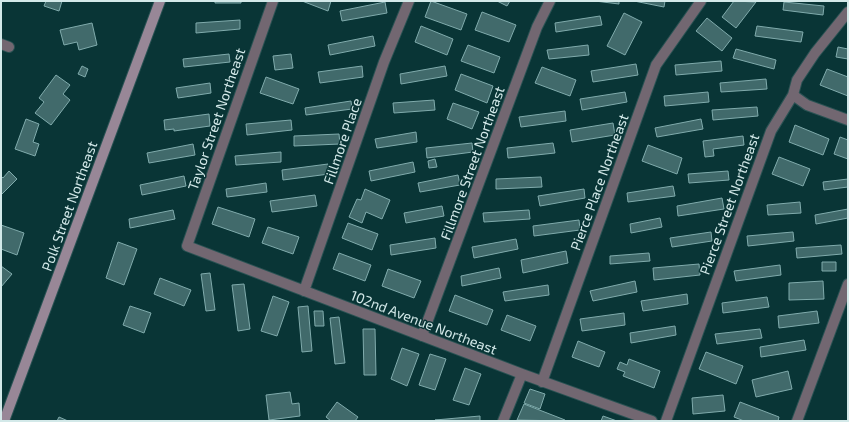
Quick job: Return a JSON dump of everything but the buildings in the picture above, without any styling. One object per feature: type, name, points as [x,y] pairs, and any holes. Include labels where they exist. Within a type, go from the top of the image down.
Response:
[{"type":"street","name":"Polk Street Northeast","points":[[4,421],[160,1]]},
{"type":"street","name":"Taylor Street Northeast","points":[[187,246],[273,1]]},
{"type":"street","name":"Fillmore Place","points":[[304,291],[384,62],[409,1]]},
{"type":"street","name":"Fillmore Street Northeast","points":[[422,336],[537,26],[550,1]]},
{"type":"street","name":"Pierce Place Northeast","points":[[542,382],[656,65],[700,1]]},
{"type":"street","name":"Pierce Street Northeast","points":[[666,421],[771,131],[793,95],[797,80],[815,53],[848,12]]},
{"type":"street","points":[[793,95],[807,105],[848,120]]},
{"type":"street","name":"102nd Avenue Northeast","points":[[187,246],[638,419],[652,421]]},
{"type":"street","points":[[797,421],[848,284]]},
{"type":"street","points":[[503,421],[522,374]]}]
